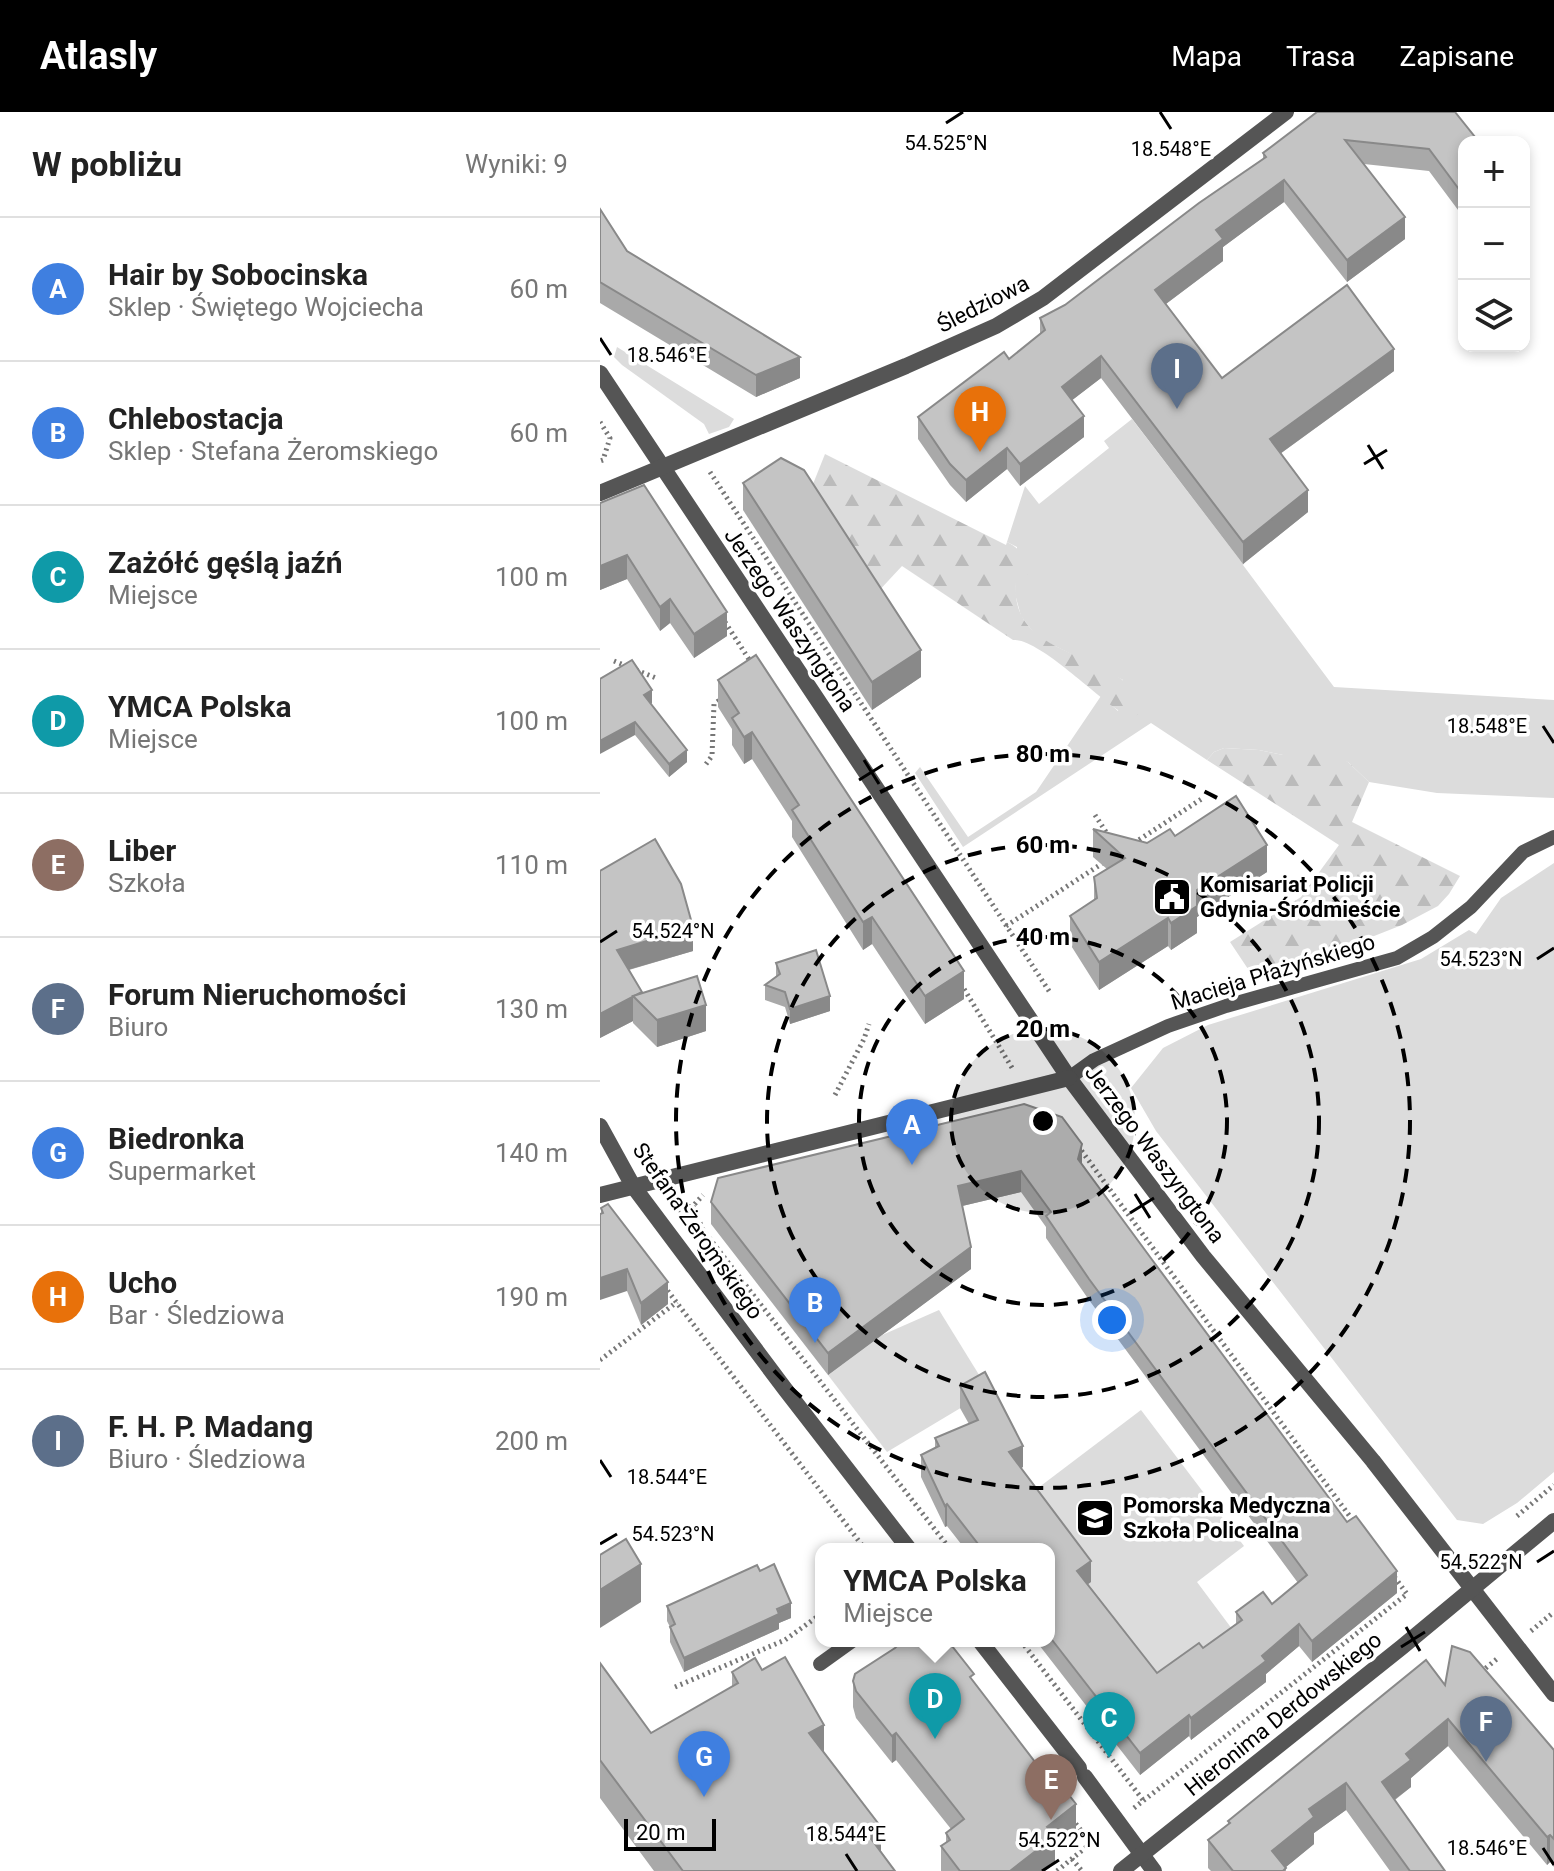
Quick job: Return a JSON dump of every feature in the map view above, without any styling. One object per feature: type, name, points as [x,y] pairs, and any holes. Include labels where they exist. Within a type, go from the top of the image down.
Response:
[{"type":"street","name":"Śledziowa","points":[[600,493],[906,366],[1018,314],[1286,112]]},
{"type":"street","name":"Jerzego Waszyngtona","points":[[600,373],[1069,1078],[1203,1256],[1373,1461],[1554,1694]]},
{"type":"street","points":[[600,1195],[1069,1078]]},
{"type":"street","name":"Stefana Żeromskiego","points":[[600,1126],[633,1186],[904,1543]]},
{"type":"street","name":"Hieronima Derdowskiego","points":[[1121,1871],[1554,1521]]},
{"type":"street","points":[[985,1647],[1119,1820],[1154,1871]]},
{"type":"lane","name":"Macieja Płażyńskiego","points":[[1069,1078],[1094,1060],[1168,1026],[1226,1006],[1397,958],[1433,937],[1471,907],[1523,852],[1554,837]]},
{"type":"lane","points":[[820,1664],[844,1647]]},
{"type":"path","points":[[600,422],[610,438],[602,461],[632,479]]},
{"type":"path","points":[[697,453],[1051,994]]},
{"type":"path","points":[[720,613],[759,675]]},
{"type":"path","points":[[614,661],[656,678]]},
{"type":"path","points":[[706,764],[712,756],[714,704],[727,696]]},
{"type":"path","points":[[1131,845],[1203,798]]},
{"type":"path","points":[[1095,815],[1111,840]]},
{"type":"path","points":[[1006,926],[1119,853]]},
{"type":"path","points":[[957,978],[1013,1070]]},
{"type":"path","points":[[835,1095],[869,1024]]},
{"type":"path","points":[[1073,1140],[1361,1531]]},
{"type":"path","points":[[657,1217],[693,1206],[700,1196],[716,1192]]},
{"type":"path","points":[[693,1206],[703,1230],[945,1543]]},
{"type":"path","points":[[658,1278],[860,1543]]},
{"type":"path","points":[[600,1360],[677,1302]]},
{"type":"path","points":[[1517,1516],[1554,1485]]},
{"type":"path","points":[[1057,1871],[1407,1594],[1388,1569]]},
{"type":"path","points":[[675,1687],[785,1640],[815,1618]]},
{"type":"path","points":[[1026,1647],[1143,1800]]},
{"type":"path","points":[[1072,1818],[1091,1843]]},
{"type":"path","points":[[1072,1859],[1082,1871]]},
{"type":"green space","points":[[617,347],[734,419],[729,427],[709,434],[704,424],[622,365],[614,357]]},
{"type":"green space","points":[[1132,419],[1240,560],[1247,560],[1243,565],[1334,687],[1554,700],[1554,798],[1437,793],[1369,782],[1348,762],[1259,750],[1224,748],[1214,752],[1207,760],[1151,723],[963,847],[915,773],[920,767],[968,837],[1036,792],[1101,696],[1118,711],[1123,680],[1037,637],[1021,616],[1015,594],[1017,547],[1007,542],[1025,486],[1039,504],[1109,448],[1104,441]]},
{"type":"green space","points":[[825,454],[1016,548],[1024,558],[1029,573],[1016,583],[1019,609],[1030,628],[1048,642],[1115,675],[1132,689],[1143,709],[1135,717],[1118,710],[1037,648],[1013,640],[902,566],[875,595],[809,494]]},
{"type":"green space","points":[[1224,748],[1283,755],[1323,751],[1348,762],[1369,782],[1352,822],[1460,876],[1438,906],[1402,925],[1283,972],[1254,978],[1230,942],[1301,897],[1339,845],[1207,760],[1214,752]]},
{"type":"green space","points":[[1554,863],[1554,1472],[1517,1503],[1483,1524],[1457,1520],[1156,1131],[1131,1088],[1163,1048],[1208,1025],[1421,959],[1469,930],[1476,934],[1501,898]]},
{"type":"green space","points":[[939,1310],[989,1391],[887,1452],[828,1375],[880,1336]]},
{"type":"green space","points":[[1141,1410],[1244,1546],[1197,1582],[1241,1641],[1161,1701],[1078,1592],[1091,1582],[1029,1500],[1040,1491],[1038,1488]]},
{"type":"building","points":[[1317,112],[1455,112],[1474,136],[1458,136],[1458,188],[1429,149],[1345,140],[1405,217],[1347,260],[1284,180],[1216,230],[1223,239],[1155,290],[1222,378],[1347,285],[1394,349],[1270,439],[1308,490],[1243,542],[1101,356],[1062,387],[1084,416],[1020,464],[1007,448],[966,480],[950,464],[918,417],[1004,352],[1009,359],[1045,330],[1040,318],[1065,305],[1199,203],[1266,157],[1263,153]]},
{"type":"building","points":[[600,209],[627,251],[800,357],[756,375],[600,282]]},
{"type":"building","points":[[781,458],[804,470],[921,650],[872,682],[743,483]]},
{"type":"building","points":[[644,485],[727,612],[694,634],[670,599],[660,607],[627,555],[600,566],[600,503]]},
{"type":"building","points":[[756,655],[964,971],[925,996],[872,917],[863,922],[792,810],[799,805],[752,732],[744,737],[732,718],[739,713],[718,680]]},
{"type":"building","points":[[632,660],[652,690],[644,695],[687,750],[669,764],[635,722],[600,741],[600,679]]},
{"type":"building","points":[[1236,796],[1267,845],[1197,890],[1197,906],[1171,923],[1168,918],[1099,962],[1070,916],[1097,898],[1094,877],[1125,858],[1093,829],[1147,843],[1170,829],[1175,836]]},
{"type":"building","points":[[655,839],[681,884],[693,927],[617,950],[642,992],[600,1014],[600,871]]},
{"type":"building","points":[[816,950],[830,996],[790,1009],[785,992],[765,985],[780,974],[776,963]]},
{"type":"building","points":[[697,976],[706,1005],[657,1020],[633,996]]},
{"type":"building","points":[[1024,1104],[1062,1117],[1082,1144],[1078,1159],[1153,1261],[1347,1522],[1356,1516],[1397,1571],[1312,1641],[1299,1624],[1262,1656],[1266,1661],[1140,1753],[1055,1644],[1055,1543],[977,1543],[947,1504],[945,1506],[921,1455],[939,1446],[935,1438],[978,1420],[960,1386],[985,1372],[1023,1446],[1009,1452],[1091,1561],[1077,1571],[1157,1673],[1199,1643],[1203,1648],[1242,1620],[1236,1612],[1263,1592],[1272,1604],[1307,1575],[1089,1279],[1046,1216],[1051,1212],[1021,1171],[958,1186],[971,1247],[828,1353],[711,1202],[718,1178]]},
{"type":"building","points":[[608,1204],[668,1282],[641,1303],[627,1269],[600,1278],[600,1214],[603,1213],[601,1208]]},
{"type":"building","points":[[626,1539],[641,1564],[600,1590],[600,1555]]},
{"type":"building","points":[[774,1564],[791,1603],[777,1609],[779,1614],[684,1658],[670,1627],[675,1624],[667,1606],[757,1565],[760,1571]]},
{"type":"building","points":[[1452,1646],[1470,1652],[1554,1750],[1554,1839],[1550,1835],[1547,1837],[1448,1719],[1406,1754],[1411,1760],[1382,1782],[1445,1871],[1410,1871],[1346,1783],[1309,1809],[1314,1817],[1272,1851],[1286,1868],[1283,1871],[1233,1871],[1208,1840],[1426,1660],[1445,1685]]},
{"type":"building","points":[[953,1647],[974,1674],[970,1677],[1042,1771],[1047,1767],[1076,1804],[1047,1827],[1055,1836],[1010,1871],[960,1871],[941,1846],[950,1840],[946,1833],[964,1819],[896,1733],[892,1736],[856,1691],[853,1681],[855,1674],[895,1648]]},
{"type":"building","points":[[785,1657],[824,1725],[809,1733],[881,1827],[869,1836],[895,1871],[683,1871],[600,1760],[600,1663],[651,1733],[738,1683],[732,1672],[755,1658],[762,1670]]},
{"type":"place","name":"F. H. P. Madang","points":[[1177,409]]},
{"type":"place","name":"Ucho","points":[[980,452]]},
{"type":"place","name":"Komisariat Policji Gdynia-Śródmieście","points":[[1172,897]]},
{"type":"place","name":"Hair by Sobocinska","points":[[912,1165]]},
{"type":"place","name":"Chlebostacja","points":[[815,1343]]},
{"type":"place","name":"Pomorska Medyczna Szkoła Policealna","points":[[1095,1518]]},
{"type":"place","name":"YMCA Polska","points":[[935,1739]]},
{"type":"place","name":"Zażółć gęślą jaźń","points":[[1109,1758]]},
{"type":"place","name":"Forum Nieruchomości","points":[[1486,1762]]},
{"type":"place","name":"Biedronka","points":[[704,1797]]},
{"type":"place","name":"Liber","points":[[1051,1820]]}]
